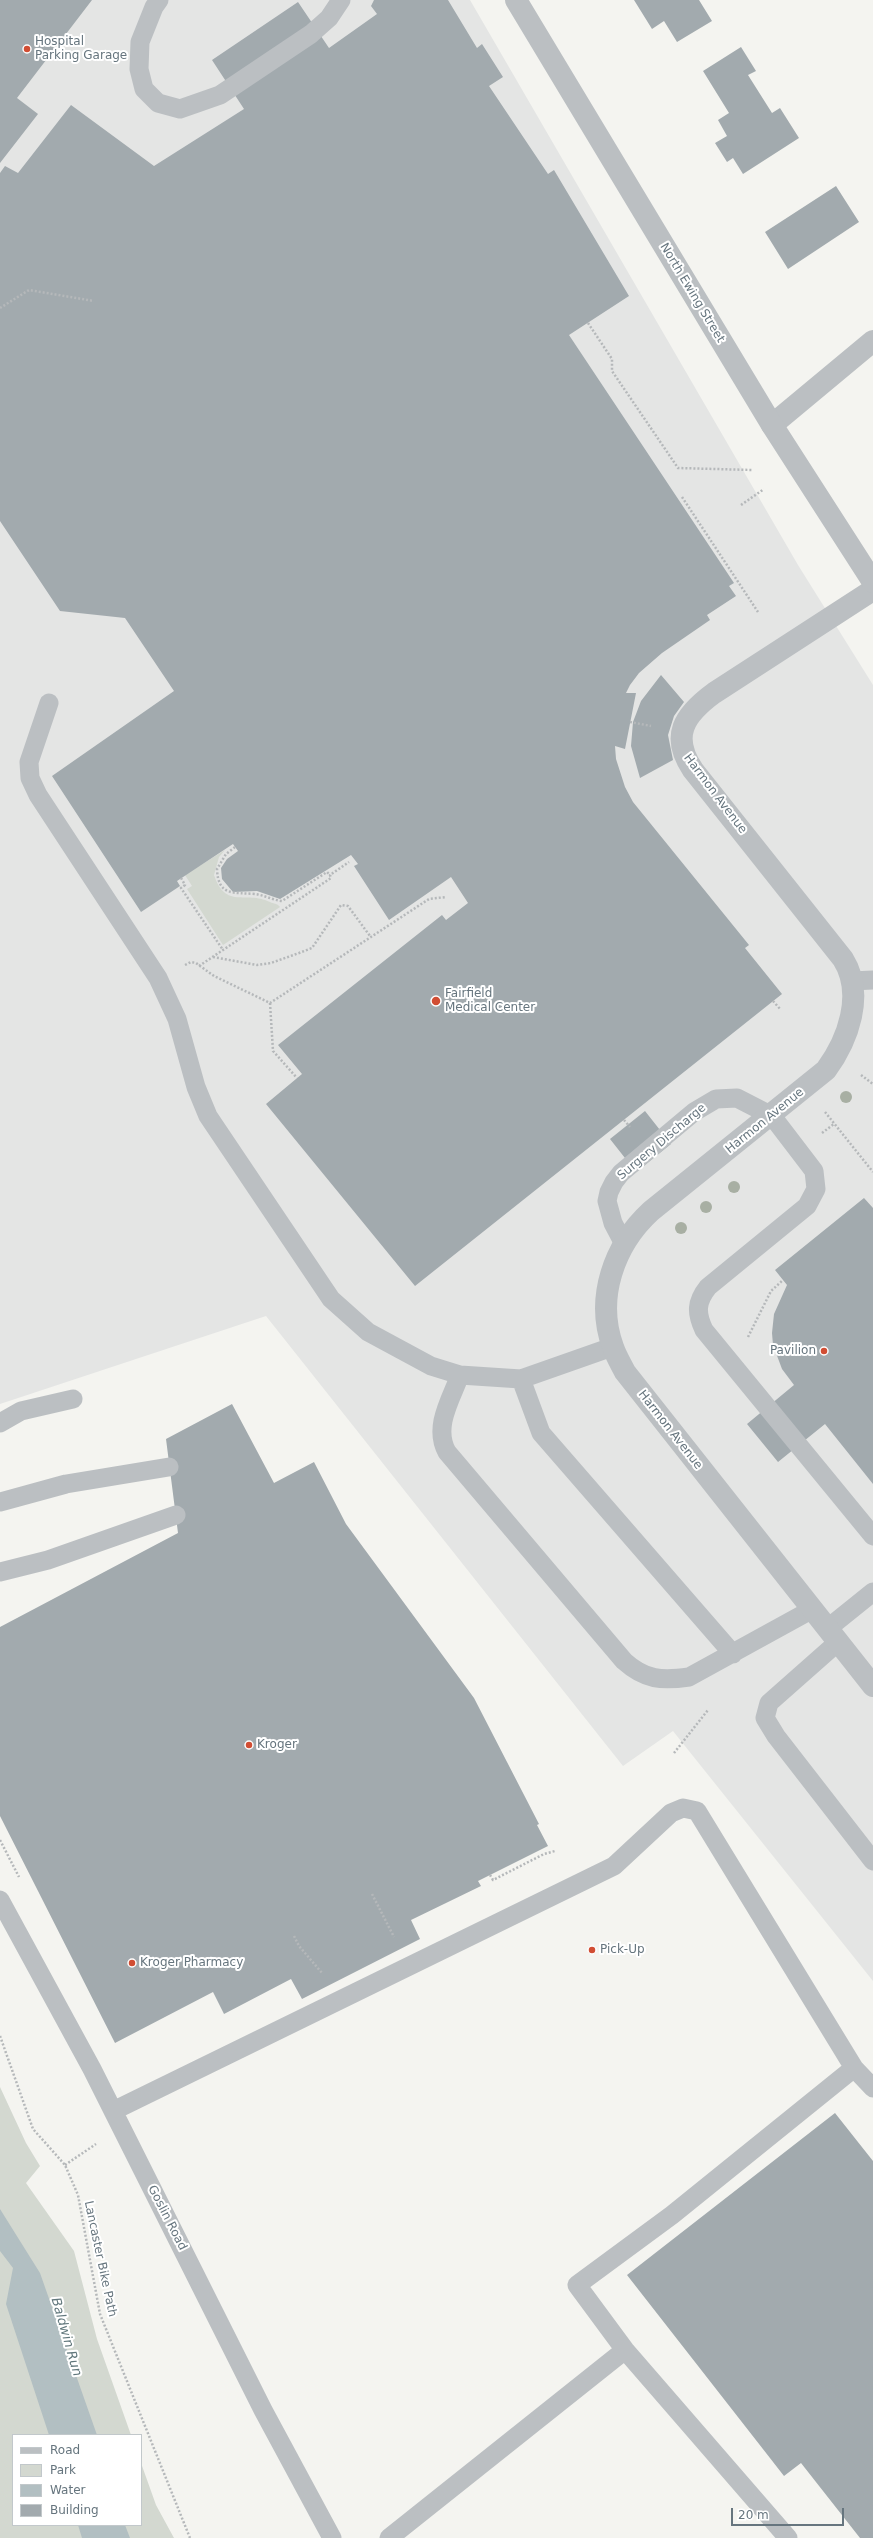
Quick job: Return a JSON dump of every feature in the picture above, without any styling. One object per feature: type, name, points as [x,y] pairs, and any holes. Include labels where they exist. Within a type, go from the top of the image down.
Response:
[{"type":"street","name":"North Ewing Street","points":[[516,0],[772,424],[873,582]]},
{"type":"street","points":[[772,424],[873,340]]},
{"type":"street","name":"Harmon Avenue","points":[[873,590],[705,699],[691,712],[681,733],[682,750],[693,770],[839,953],[849,969],[863,981],[852,1008],[848,1027],[839,1051],[826,1070],[772,1116],[639,1222],[624,1244],[613,1266],[607,1290],[607,1321],[612,1347],[625,1372],[811,1610],[873,1686]]},
{"type":"lane","points":[[159,0],[154,7],[140,42],[139,69],[144,89],[158,103],[180,109],[220,95],[311,34],[329,18],[341,0]]},
{"type":"lane","points":[[49,703],[30,762],[30,778],[38,795],[158,979],[177,1019],[196,1087],[208,1116],[331,1299],[368,1332],[431,1366],[460,1375],[521,1379],[612,1347]]},
{"type":"lane","name":"Surgery Discharge","points":[[624,1244],[613,1223],[607,1201],[609,1192],[621,1173],[694,1112],[716,1099],[737,1098],[772,1116]]},
{"type":"lane","points":[[772,1116],[814,1171],[816,1189],[807,1206],[708,1287],[700,1297],[698,1319],[704,1330],[873,1535]]},
{"type":"lane","points":[[460,1375],[441,1427],[442,1443],[455,1464],[624,1661],[638,1673],[670,1680],[689,1677],[811,1610]]},
{"type":"lane","points":[[521,1379],[541,1433],[733,1654]]},
{"type":"lane","points":[[0,1423],[21,1411],[73,1399]]},
{"type":"lane","points":[[0,1502],[66,1484],[169,1467]]},
{"type":"lane","points":[[0,1572],[48,1560],[176,1515]]},
{"type":"lane","points":[[873,1592],[769,1702],[765,1718],[776,1736],[873,1861]]},
{"type":"lane","points":[[116,2118],[614,1866],[671,1813],[683,1808],[697,1811],[707,1824],[854,2068],[873,2088]]},
{"type":"lane","name":"Goslin Road","points":[[0,1900],[116,2118],[263,2410],[332,2538]]},
{"type":"lane","points":[[788,2538],[625,2350],[577,2285],[672,2215],[854,2068]]},
{"type":"lane","points":[[389,2538],[625,2350]]},
{"type":"path","points":[[0,308],[29,290],[94,301]]},
{"type":"path","points":[[588,323],[612,359],[612,371],[678,468],[752,470]]},
{"type":"path","points":[[741,505],[764,489]]},
{"type":"path","points":[[682,497],[758,612]]},
{"type":"path","points":[[235,847],[226,854],[218,869],[221,885],[231,893],[254,894],[282,901],[328,872],[330,875]]},
{"type":"path","points":[[270,1002],[214,976],[199,966],[331,878],[330,875],[349,862]]},
{"type":"path","points":[[181,878],[185,885],[181,888],[223,950]]},
{"type":"path","points":[[270,1002],[429,899],[446,898]]},
{"type":"path","points":[[213,957],[257,965],[271,964],[312,948],[341,905],[348,906],[370,936]]},
{"type":"path","points":[[773,1001],[781,1010]]},
{"type":"path","points":[[270,1002],[273,1051],[297,1078]]},
{"type":"path","points":[[821,1106],[873,1172]]},
{"type":"path","points":[[726,1357],[745,1342],[771,1292],[783,1280]]},
{"type":"path","points":[[674,1753],[708,1710]]},
{"type":"path","points":[[490,1875],[493,1880],[544,1854],[555,1851]]},
{"type":"path","points":[[372,1894],[394,1937]]},
{"type":"path","points":[[294,1936],[299,1946],[322,1974]]},
{"type":"path","name":"Lancaster Bike Path","points":[[0,2036],[33,2129],[65,2165],[78,2195],[100,2314],[190,2538]]},
{"type":"path","points":[[65,2165],[116,2118]]},
{"type":"shaded area","name":"Fairfield Medical Center","points":[[0,0],[470,0],[798,565],[873,685],[873,1981],[673,1731],[623,1766],[266,1316],[0,1404]]},
{"type":"green space","points":[[225,850],[219,857],[214,875],[219,886],[224,892],[230,896],[261,899],[277,904],[280,907],[223,945],[187,889],[192,886],[185,875]]},
{"type":"green space","points":[[0,2087],[26,2143],[40,2166],[26,2183],[74,2251],[97,2339],[131,2434],[12,2434],[12,2526],[142,2526],[142,2466],[156,2505],[174,2538],[0,2538]]},
{"type":"water","points":[[0,2209],[40,2273],[97,2434],[49,2434],[6,2304],[13,2268],[0,2251]]},
{"type":"water","points":[[78,2526],[125,2526],[130,2538],[82,2538]]},
{"type":"building","name":"Hospital Parking Garage","points":[[0,0],[92,0],[17,98],[38,114],[0,163]]},
{"type":"building","points":[[374,0],[448,0],[477,48],[482,44],[503,77],[489,86],[548,174],[554,170],[629,296],[569,335],[734,583],[729,586],[736,596],[707,615],[710,620],[662,653],[639,673],[630,685],[626,693],[636,693],[625,749],[615,746],[616,759],[625,787],[633,802],[749,945],[745,948],[782,994],[415,1286],[266,1104],[302,1074],[278,1045],[442,915],[446,920],[468,903],[451,877],[389,920],[354,866],[358,864],[351,855],[280,899],[257,891],[233,892],[222,879],[221,868],[227,859],[238,851],[233,844],[177,881],[180,886],[141,912],[52,776],[174,691],[125,618],[60,611],[0,521],[0,173],[5,166],[18,173],[71,105],[154,166],[244,109],[212,60],[298,2],[329,48],[377,14],[371,6]]},
{"type":"building","points":[[634,0],[699,0],[712,21],[677,42],[664,21],[652,29]]},
{"type":"building","points":[[741,47],[756,71],[748,75],[772,113],[780,108],[799,138],[743,174],[733,158],[727,162],[715,143],[727,136],[718,120],[729,113],[703,71]]},
{"type":"building","points":[[836,186],[859,222],[788,269],[765,232]]},
{"type":"building","points":[[661,675],[684,702],[674,716],[668,735],[673,760],[640,778],[631,746],[633,722],[641,701]]},
{"type":"building","points":[[645,1111],[671,1144],[636,1172],[610,1139]]},
{"type":"building","name":"Pavilion","points":[[864,1198],[873,1208],[873,1484],[825,1424],[778,1462],[747,1424],[794,1385],[782,1369],[773,1345],[772,1333],[774,1314],[787,1285],[775,1270]]},
{"type":"building","name":"Kroger","points":[[232,1404],[274,1483],[314,1462],[346,1524],[474,1698],[539,1824],[537,1825],[548,1846],[478,1881],[481,1886],[411,1920],[420,1939],[302,1999],[291,1979],[224,2014],[213,1992],[115,2043],[0,1816],[0,1627],[178,1533],[166,1439]]},
{"type":"building","points":[[835,2113],[873,2161],[873,2538],[860,2538],[801,2463],[784,2476],[627,2275]]},
{"type":"place","name":"Hospital Parking Garage","points":[[27,49]]},
{"type":"place","name":"Fairfield Medical Center","points":[[436,1001]]},
{"type":"place","name":"Pavilion","points":[[824,1351]]},
{"type":"place","name":"Kroger","points":[[249,1745]]},
{"type":"place","name":"Pick-Up","points":[[592,1950]]},
{"type":"place","name":"Kroger Pharmacy","points":[[132,1963]]},
{"type":"water label","name":"Baldwin Run","points":[[66,2337]]}]
